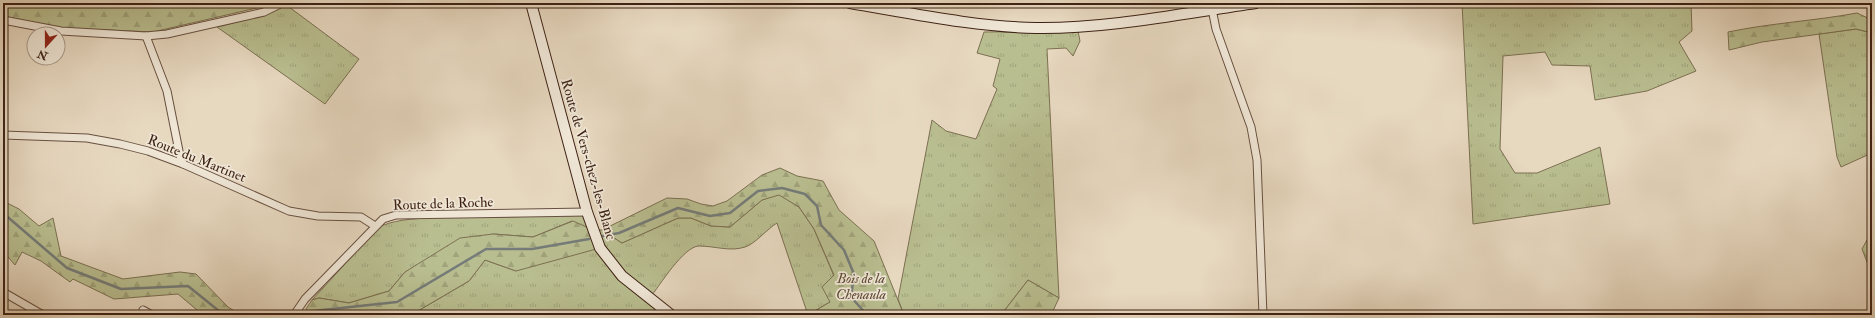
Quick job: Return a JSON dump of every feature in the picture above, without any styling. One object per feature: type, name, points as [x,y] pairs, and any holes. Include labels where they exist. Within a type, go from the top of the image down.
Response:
[{"type":"main road","name":"Route de Vers-chez-les-Blanc","points":[[531,3],[588,212],[600,248],[609,262],[622,276],[636,289],[671,315]]},
{"type":"main road","name":"Route de Vers-chez-les-Blanc","points":[[537,3],[538,28]]},
{"type":"main road","points":[[850,3],[994,25],[1036,28],[1083,26],[1256,3]]},
{"type":"street","points":[[3,20],[61,31],[146,36],[167,34],[264,12],[282,3]]},
{"type":"street","points":[[1212,9],[1216,29],[1251,127],[1257,160],[1263,315]]},
{"type":"street","points":[[146,36],[167,90],[180,156],[183,164]]},
{"type":"street","name":"Route du Martinet","points":[[3,135],[87,138],[148,151],[183,164],[289,211],[318,216],[361,217],[375,226]]},
{"type":"street","name":"Route de la Roche","points":[[294,315],[306,299],[383,219],[396,215],[588,212]]},
{"type":"street","points":[[3,292],[43,315]]},
{"type":"street","points":[[143,310],[152,315]]},
{"type":"green space","points":[[3,3],[268,3],[261,7],[153,32],[66,28],[66,26],[51,26],[3,16]]},
{"type":"green space","points":[[1462,3],[1691,3],[1692,31],[1679,42],[1696,71],[1647,91],[1595,100],[1590,66],[1552,65],[1545,52],[1503,56],[1500,149],[1515,173],[1537,173],[1600,147],[1610,204],[1473,224]]},
{"type":"green space","points":[[285,4],[359,59],[325,104],[217,27],[266,15]]},
{"type":"green space","points":[[1857,13],[1872,20],[1872,33],[1856,29],[1762,42],[1729,50],[1728,32],[1760,26]]},
{"type":"green space","points":[[1856,29],[1872,33],[1872,153],[1841,167],[1837,157],[1819,34]]},
{"type":"green space","points":[[1078,31],[1080,41],[1073,56],[1066,48],[1047,49],[1059,298],[1028,280],[1001,315],[904,315],[898,299],[932,120],[946,131],[976,139],[997,89],[993,86],[1000,59],[977,53],[984,32]]},
{"type":"green space","name":"Bois de la Chenaula","points":[[780,168],[797,176],[823,181],[839,210],[874,241],[904,315],[808,315],[830,302],[822,287],[834,275],[814,229],[799,207],[779,195],[762,200],[730,227],[711,226],[691,218],[678,218],[622,243],[602,230],[667,198],[687,199],[713,206],[727,201],[762,175]]},
{"type":"green space","points":[[779,194],[799,207],[814,229],[834,276],[830,302],[808,315],[777,223],[753,243],[745,247],[728,249],[699,246],[686,252],[650,298],[671,315],[411,315],[469,281],[485,260],[516,271],[572,221],[533,237],[493,234],[405,272],[389,291],[349,303],[319,298],[312,300],[378,228],[389,223],[419,218],[523,216],[587,212],[593,230],[602,230],[622,243],[678,218],[691,218],[711,226],[730,227],[762,200]]},
{"type":"green space","points":[[3,201],[19,209],[39,226],[53,218],[61,256],[123,279],[180,272],[196,274],[228,307],[241,315],[203,315],[178,294],[114,299],[73,279],[70,282],[41,261],[22,252],[15,265],[3,251]]},
{"type":"green space","points":[[573,221],[593,230],[600,248],[516,271],[485,260],[469,281],[411,315],[308,315],[306,309],[312,300],[319,298],[349,303],[389,291],[405,272],[460,238],[493,234],[533,237]]},
{"type":"green space","points":[[1872,231],[1872,275],[1862,249]]},
{"type":"green space","points":[[1028,280],[1059,298],[1051,315],[1001,315]]},
{"type":"waterway","points":[[603,236],[619,233],[678,208],[710,216],[730,213],[758,191],[782,188],[805,194],[817,206],[821,225],[844,250],[854,274],[851,297],[867,315]]},
{"type":"waterway","points":[[3,213],[67,268],[121,289],[188,286],[224,315]]},
{"type":"waterway","points":[[304,312],[397,302],[486,249],[532,249],[589,239]]}]
